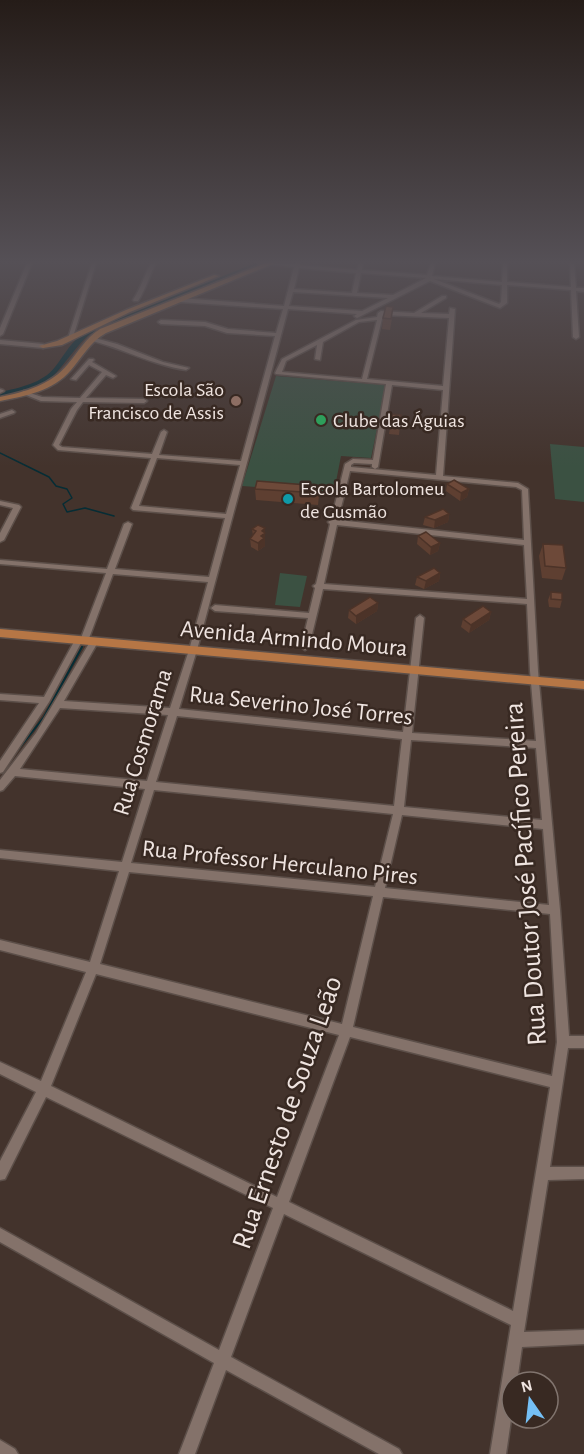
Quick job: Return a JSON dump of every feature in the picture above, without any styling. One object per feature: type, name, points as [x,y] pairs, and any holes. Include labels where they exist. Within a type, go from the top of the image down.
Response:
[{"type":"main road","points":[[43,346],[82,331]]},
{"type":"main road","points":[[43,346],[73,349],[110,331]]},
{"type":"main road","points":[[0,399],[24,393],[64,374],[73,349]]},
{"type":"main road","name":"Avenida Armindo Moura","points":[[0,633],[583,685]]},
{"type":"street","points":[[70,337],[72,331]]},
{"type":"street","points":[[227,331],[278,335]]},
{"type":"street","name":"Rua Cosmorama","points":[[0,1174],[44,1088],[93,969],[193,650],[279,331]]},
{"type":"street","points":[[272,359],[328,331]]},
{"type":"street","points":[[340,331],[284,360],[277,372],[282,375],[447,388]]},
{"type":"street","points":[[364,381],[376,331]]},
{"type":"street","points":[[346,469],[439,478],[451,331]]},
{"type":"street","points":[[576,331],[576,337]]},
{"type":"street","points":[[91,339],[111,343],[115,348],[186,368]]},
{"type":"street","points":[[318,359],[320,341]]},
{"type":"street","points":[[0,342],[43,346]]},
{"type":"street","points":[[74,379],[90,360],[113,376]]},
{"type":"street","points":[[105,372],[74,409],[56,445],[60,450],[244,462]]},
{"type":"street","points":[[374,472],[389,383]]},
{"type":"street","points":[[24,393],[36,398],[144,401]]},
{"type":"street","points":[[0,416],[12,412]]},
{"type":"street","points":[[164,432],[135,508],[230,516]]},
{"type":"street","points":[[305,647],[317,586],[346,469],[350,461],[376,462]]},
{"type":"street","name":"Rua Doutor José Pacífico Pereira","points":[[439,478],[523,488],[535,681],[555,910],[563,1042],[498,1454]]},
{"type":"street","points":[[0,502],[17,507],[0,540]]},
{"type":"street","points":[[332,522],[528,543]]},
{"type":"street","points":[[0,788],[57,704],[85,641],[128,524]]},
{"type":"street","points":[[0,562],[212,580]]},
{"type":"street","points":[[317,586],[530,602]]},
{"type":"street","points":[[215,608],[311,616]]},
{"type":"street","name":"Rua Ernesto de Souza Leão","points":[[187,1454],[346,1032],[381,892],[399,808],[409,736],[420,618]]},
{"type":"street","points":[[0,769],[85,641]]},
{"type":"street","points":[[0,697],[46,700]]},
{"type":"street","name":"Rua Severino José Torres","points":[[57,704],[173,712],[409,736],[540,745]]},
{"type":"street","points":[[13,772],[399,808],[547,825]]},
{"type":"street","name":"Rua Professor Herculano Pires","points":[[0,854],[555,910]]},
{"type":"street","points":[[0,945],[557,1083]]},
{"type":"street","points":[[563,1042],[584,1042]]},
{"type":"street","points":[[0,1068],[280,1207],[518,1321]]},
{"type":"street","points":[[542,1174],[584,1173]]},
{"type":"street","points":[[0,1234],[394,1454]]},
{"type":"street","points":[[516,1340],[584,1336]]},
{"type":"street","points":[[0,1448],[10,1454]]},
{"type":"green space","name":"Clube das Águias","points":[[276,376],[386,385],[371,458],[341,456],[334,492],[242,486]]},
{"type":"green space","points":[[550,444],[584,447],[584,502],[555,499]]},
{"type":"green space","points":[[280,573],[307,576],[300,607],[275,605]]},
{"type":"water","points":[[98,331],[90,334],[80,343],[51,378],[30,389],[0,396],[0,392],[30,384],[50,373],[72,344],[86,332]]},
{"type":"building","points":[[392,414],[401,415],[400,427],[390,426]]},
{"type":"building","points":[[454,480],[469,489],[461,493],[447,484]]},
{"type":"building","points":[[257,481],[320,486],[319,493],[255,489]]},
{"type":"building","points":[[443,509],[449,514],[435,520],[425,517]]},
{"type":"building","points":[[258,525],[265,528],[262,531],[265,533],[261,536],[264,538],[258,543],[250,539],[256,531],[252,529]]},
{"type":"building","points":[[426,532],[440,543],[431,547],[418,536]]},
{"type":"building","points":[[543,544],[563,545],[566,568],[545,566]]},
{"type":"building","points":[[434,568],[440,573],[426,581],[417,577]]},
{"type":"building","points":[[551,592],[562,593],[562,600],[551,599]]},
{"type":"building","points":[[370,597],[378,603],[356,616],[349,610]]},
{"type":"building","points":[[483,606],[491,612],[471,625],[463,619]]},
{"type":"waterway","points":[[0,453],[49,477],[56,486],[67,489],[72,498],[63,504],[67,512],[85,508],[114,516]]},
{"type":"waterway","points":[[17,751],[44,717],[82,647]]},
{"type":"place","name":"Escola São Francisco de Assis","points":[[236,401]]},
{"type":"place","name":"Clube das Águias","points":[[321,420]]},
{"type":"place","name":"Escola Bartolomeu de Gusmão","points":[[288,499]]}]
